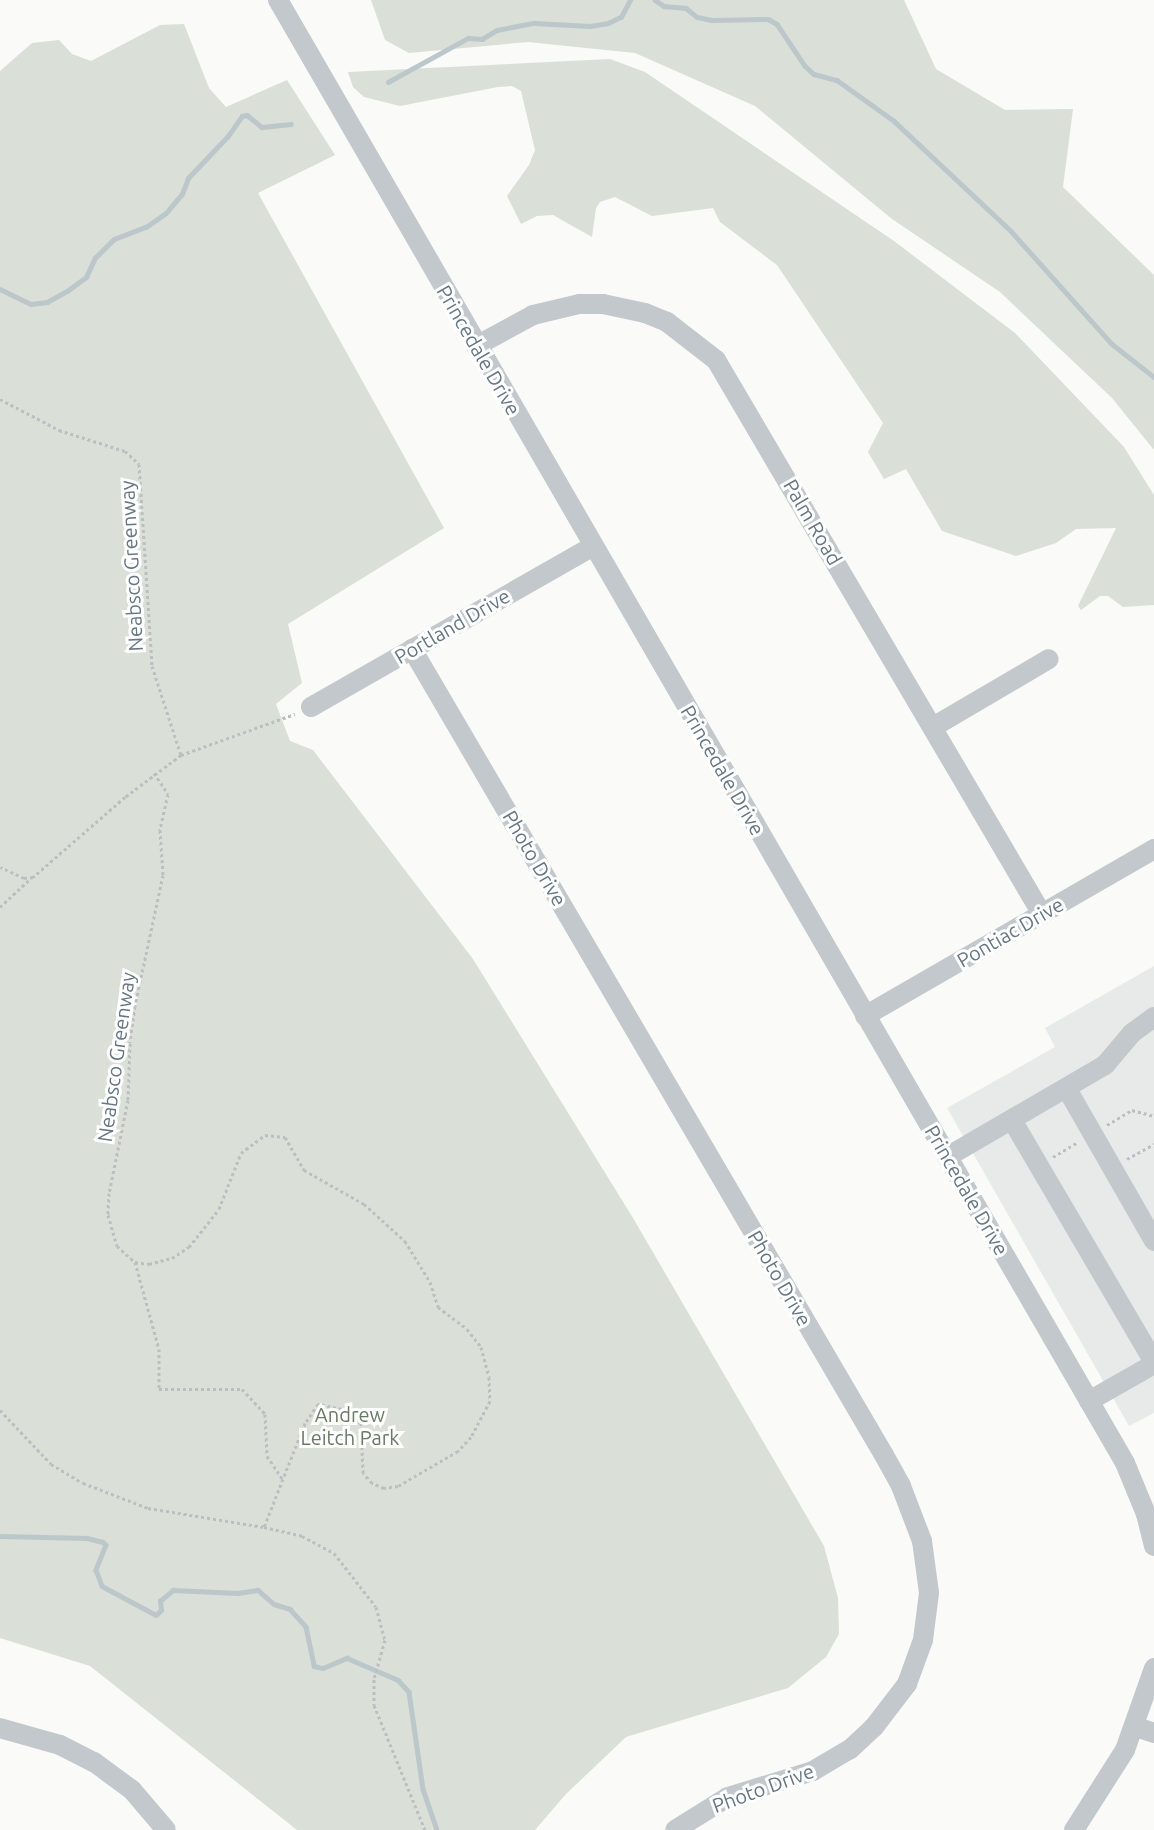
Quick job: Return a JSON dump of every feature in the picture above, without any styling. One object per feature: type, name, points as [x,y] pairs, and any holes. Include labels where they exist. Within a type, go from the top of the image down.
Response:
[{"type":"street","name":"Princedale Drive","points":[[278,0],[1125,1463],[1150,1513],[1154,1546]]},
{"type":"street","name":"Palm Road","points":[[476,345],[533,315],[579,304],[645,313],[699,343],[730,379],[1042,914]]},
{"type":"street","name":"Portland Drive","points":[[311,707],[593,546]]},
{"type":"street","name":"Photo Drive","points":[[412,649],[884,1455],[901,1486],[922,1541],[929,1593],[923,1640],[907,1684],[886,1713],[850,1749],[822,1766],[777,1785],[728,1797],[675,1830]]},
{"type":"street","points":[[933,727],[1049,659]]},
{"type":"street","name":"Pontiac Drive","points":[[865,1016],[1154,849]]},
{"type":"street","points":[[947,1156],[1105,1065],[1132,1033],[1154,1017]]},
{"type":"street","points":[[1066,1089],[1154,1241]]},
{"type":"street","points":[[1012,1120],[1154,1363],[1089,1401]]},
{"type":"street","points":[[1074,1830],[1145,1730],[1154,1668]]},
{"type":"street","points":[[0,1728],[60,1745],[94,1762],[132,1790],[166,1830]]},
{"type":"path","name":"Neabsco Greenway","points":[[0,399],[59,430],[133,455],[139,464],[152,666],[182,754]]},
{"type":"path","points":[[0,907],[154,773],[182,754],[237,738],[311,707]]},
{"type":"path","name":"Neabsco Greenway","points":[[135,1263],[117,1246],[108,1215],[112,1170],[129,1101],[130,1043],[135,1006],[163,875],[160,830],[168,794],[154,773]]},
{"type":"path","points":[[0,867],[24,878],[33,877]]},
{"type":"path","points":[[264,1527],[311,1410],[318,1404],[342,1409],[360,1423],[363,1473],[372,1483],[384,1488],[398,1486],[459,1451],[483,1419],[490,1401],[489,1377],[481,1347],[467,1329],[438,1307],[430,1282],[405,1241],[364,1204],[303,1170],[290,1143],[278,1136],[265,1135],[241,1153],[219,1209],[189,1247],[172,1258],[135,1263],[159,1349],[159,1389],[242,1389],[266,1414],[267,1456],[282,1478]]},
{"type":"path","points":[[1124,1161],[1154,1144]]},
{"type":"path","points":[[0,1410],[51,1464],[74,1479],[148,1508],[264,1527],[302,1536],[334,1552],[376,1607],[385,1640],[372,1692],[378,1721],[396,1754],[425,1830]]},
{"type":"shaded area","points":[[1154,966],[1154,1413],[1129,1426],[947,1108],[1055,1047],[1045,1028]]},
{"type":"green space","points":[[371,0],[904,0],[936,69],[1005,110],[1073,109],[1063,187],[1154,275],[1154,450],[1112,398],[1000,292],[892,219],[755,106],[635,53],[528,42],[409,53],[385,40]]},
{"type":"green space","name":"Andrew Leitch Park","points":[[184,24],[209,88],[226,107],[287,80],[335,155],[258,193],[444,528],[288,624],[302,683],[276,704],[290,741],[313,750],[473,959],[633,1218],[824,1546],[838,1598],[839,1634],[826,1657],[788,1688],[626,1737],[566,1794],[535,1830],[297,1830],[90,1666],[0,1638],[0,71],[32,43],[59,40],[72,54],[91,61],[160,25]]},
{"type":"green space","points":[[610,59],[645,72],[894,241],[1015,333],[1124,447],[1154,495],[1154,605],[1123,607],[1108,596],[1100,596],[1081,610],[1078,606],[1116,528],[1076,529],[1056,543],[1016,556],[942,531],[906,469],[884,479],[868,452],[883,423],[777,265],[720,222],[713,208],[652,216],[615,197],[600,202],[596,208],[592,237],[553,215],[537,216],[521,224],[507,196],[529,165],[535,150],[521,91],[512,86],[498,87],[400,106],[364,97],[353,87],[348,72]]},
{"type":"waterway","points":[[388,82],[468,38],[482,39],[497,30],[534,23],[590,26],[608,23],[621,17],[630,0]]},
{"type":"waterway","points":[[655,0],[664,6],[686,8],[697,17],[712,20],[768,19],[777,24],[805,66],[814,74],[837,80],[894,121],[1011,231],[1111,343],[1154,377]]},
{"type":"waterway","points":[[0,289],[31,304],[47,302],[67,291],[86,277],[95,258],[114,239],[146,227],[166,213],[182,194],[188,178],[228,136],[242,116],[247,115],[262,127],[291,124]]},
{"type":"waterway","points":[[0,1536],[87,1538],[103,1542],[106,1545],[96,1570],[102,1586],[156,1615],[161,1610],[160,1601],[173,1590],[238,1593],[258,1590],[274,1604],[290,1609],[306,1627],[314,1666],[323,1668],[347,1658],[398,1680],[409,1692],[423,1789],[437,1830]]}]
